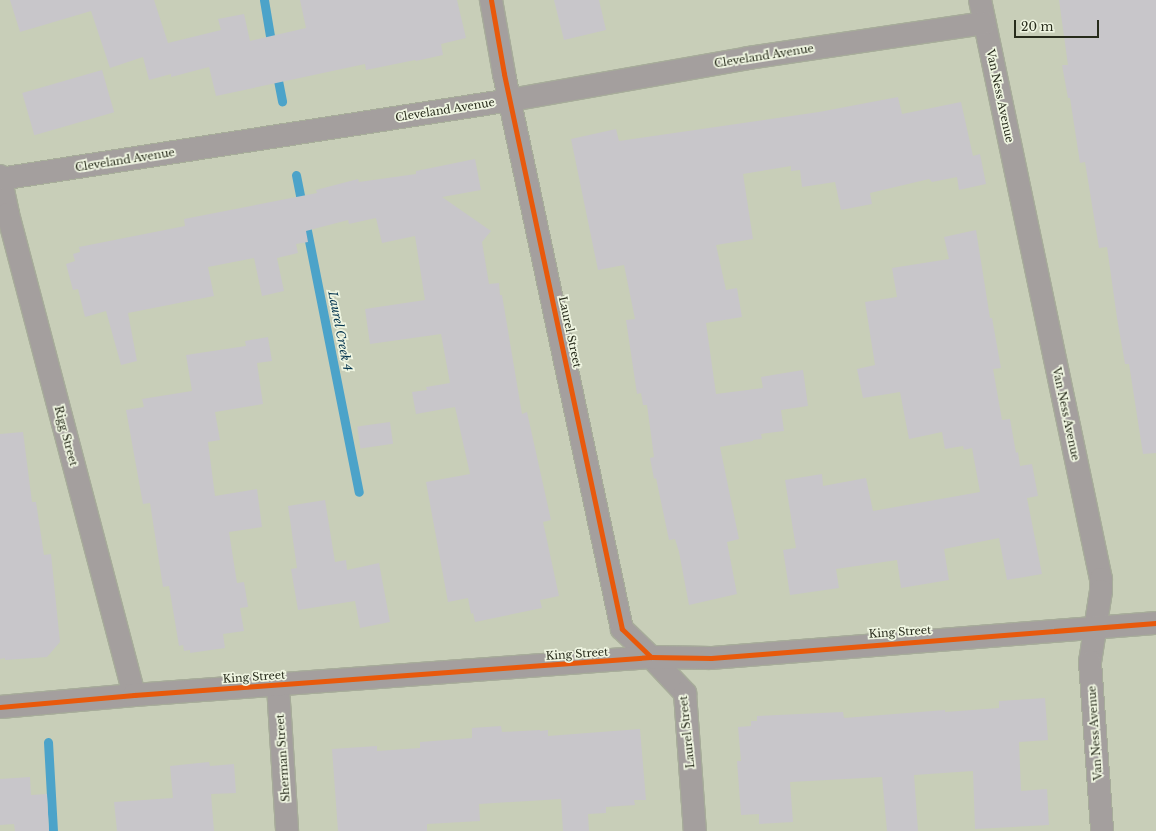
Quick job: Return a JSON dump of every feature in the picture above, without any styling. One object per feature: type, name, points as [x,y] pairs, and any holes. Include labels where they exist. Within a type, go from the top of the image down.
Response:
[{"type":"street","name":"Laurel Street","points":[[491,0],[622,628],[685,693],[695,831]]},
{"type":"street","name":"Van Ness Avenue","points":[[980,0],[1101,580],[1096,628],[1090,662],[1102,831]]},
{"type":"street","name":"Cleveland Avenue","points":[[0,178],[511,100],[748,58],[984,23]]},
{"type":"street","name":"Rigg Street","points":[[0,178],[8,214],[134,695]]},
{"type":"street","name":"King Street","points":[[0,707],[134,695],[278,686],[651,657],[711,658],[1156,623]]},
{"type":"street","name":"Sherman Street","points":[[278,686],[287,831]]},
{"type":"building","points":[[10,0],[154,0],[168,43],[221,30],[218,19],[244,14],[250,41],[306,28],[300,0],[457,0],[466,38],[441,44],[443,55],[366,70],[365,64],[216,96],[209,67],[171,77],[171,74],[149,80],[143,57],[110,68],[91,11],[20,32]]},
{"type":"building","points":[[554,0],[599,0],[606,30],[564,40]]},
{"type":"building","points":[[1059,0],[1156,0],[1156,453],[1143,454],[1129,364],[1125,364],[1117,318],[1107,247],[1099,248],[1085,162],[1080,163],[1070,98],[1068,98],[1062,65],[1068,65]]},
{"type":"building","points":[[102,70],[114,112],[34,135],[22,93]]},
{"type":"building","points":[[898,97],[902,114],[961,102],[973,156],[980,154],[986,184],[959,190],[957,177],[932,182],[929,179],[870,193],[872,204],[841,210],[835,182],[802,187],[800,170],[791,171],[791,166],[743,174],[753,239],[716,245],[726,290],[737,288],[742,317],[706,323],[716,394],[763,388],[761,377],[803,370],[808,406],[781,410],[784,431],[761,434],[762,439],[720,447],[739,539],[727,542],[737,594],[689,605],[679,552],[675,539],[669,540],[656,478],[654,479],[650,458],[654,457],[647,405],[643,405],[641,393],[637,394],[626,320],[635,319],[624,265],[598,270],[571,139],[616,129],[619,141],[819,112]]},
{"type":"building","points":[[475,159],[481,190],[442,197],[491,231],[482,242],[489,284],[499,283],[500,295],[502,295],[522,414],[527,412],[551,520],[543,522],[559,596],[540,600],[542,608],[475,622],[473,613],[471,614],[468,598],[448,602],[426,482],[470,474],[455,407],[416,414],[412,392],[427,390],[426,387],[450,383],[441,334],[370,344],[365,309],[425,300],[415,236],[382,243],[376,218],[349,224],[348,220],[306,231],[308,242],[296,244],[298,253],[277,258],[284,291],[262,296],[254,258],[208,267],[214,296],[128,313],[137,361],[121,365],[106,311],[85,317],[78,289],[73,290],[66,264],[75,261],[73,254],[80,252],[79,247],[185,226],[184,219],[317,193],[316,190],[358,179],[359,182],[416,174],[416,171]]},
{"type":"building","points":[[976,230],[990,318],[992,318],[1001,368],[993,369],[1002,420],[1010,419],[1016,453],[1018,452],[1020,466],[1032,464],[1038,496],[1027,498],[1042,574],[1007,580],[999,538],[944,549],[949,580],[901,588],[897,560],[836,569],[839,588],[790,595],[783,550],[796,548],[785,480],[822,474],[823,486],[866,478],[873,511],[980,492],[972,448],[964,450],[963,446],[945,449],[942,432],[909,439],[900,392],[863,398],[857,369],[875,365],[865,302],[897,297],[892,268],[949,259],[944,237]]},
{"type":"building","points":[[268,337],[272,361],[257,363],[263,404],[215,412],[220,440],[208,442],[215,496],[257,489],[262,527],[229,532],[237,583],[244,582],[248,607],[240,608],[244,631],[223,634],[225,648],[190,653],[190,650],[184,651],[183,645],[179,646],[169,586],[163,587],[150,503],[143,504],[126,410],[144,407],[142,399],[192,391],[186,355],[246,346],[245,341]]},
{"type":"building","points":[[390,422],[393,444],[360,448],[357,427]]},
{"type":"building","points":[[23,432],[32,502],[36,502],[44,555],[51,554],[60,642],[47,657],[5,660],[5,658],[0,659],[0,434]]},
{"type":"building","points":[[325,500],[335,562],[346,560],[347,570],[379,563],[390,622],[360,628],[355,601],[298,610],[291,569],[297,568],[288,506]]},
{"type":"building","points":[[1045,698],[1048,740],[1019,742],[1021,791],[1047,789],[1049,825],[975,829],[973,771],[914,775],[918,831],[887,831],[882,777],[790,782],[793,822],[759,824],[759,814],[741,815],[737,761],[741,761],[738,727],[751,726],[751,721],[757,721],[757,716],[843,712],[844,718],[945,710],[945,712],[999,708],[999,701]]},
{"type":"building","points":[[501,726],[502,732],[548,730],[548,736],[640,729],[646,800],[634,800],[635,805],[606,807],[606,813],[588,814],[589,831],[563,831],[561,799],[479,804],[480,821],[427,824],[427,831],[338,831],[332,749],[377,746],[377,751],[420,748],[420,742],[472,738],[472,728]]},
{"type":"building","points":[[209,762],[210,766],[234,764],[236,793],[211,794],[214,831],[117,831],[114,802],[173,798],[170,766]]},
{"type":"building","points":[[30,777],[31,795],[47,794],[49,831],[15,831],[14,824],[0,825],[0,779]]},
{"type":"waterway","name":"Laurel Creek 4","points":[[264,0],[272,48]]},
{"type":"waterway","name":"Laurel Creek 4","points":[[276,70],[282,101]]},
{"type":"waterway","name":"Laurel Creek 4","points":[[296,175],[359,492]]},
{"type":"waterway","points":[[48,742],[53,831]]},
{"type":"cycle path","points":[[491,0],[504,74],[622,629],[651,657]]},
{"type":"cycle path","points":[[0,707],[134,695],[651,657],[711,658],[1156,623]]}]
